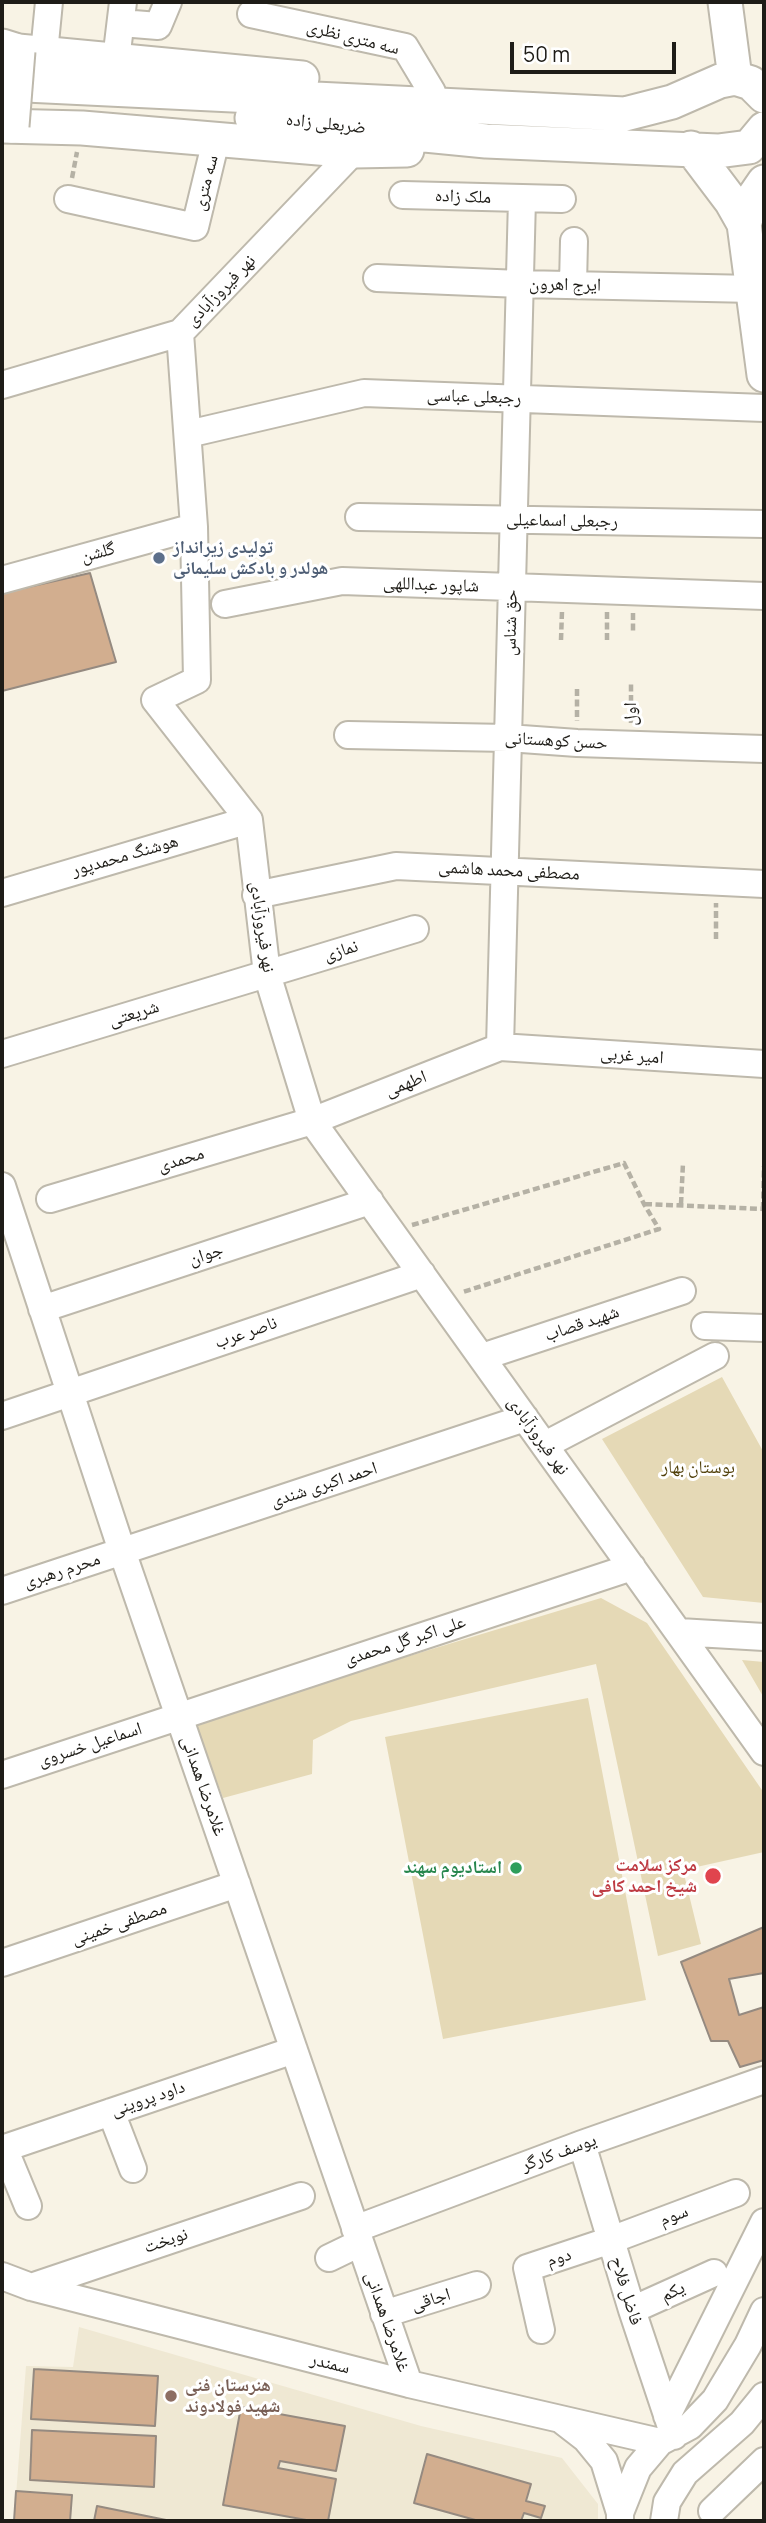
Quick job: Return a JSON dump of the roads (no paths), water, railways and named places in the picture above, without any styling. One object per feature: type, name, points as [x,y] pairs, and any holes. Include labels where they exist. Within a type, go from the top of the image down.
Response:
[{"type":"main road","points":[[725,2],[735,78],[751,83],[764,96]]},
{"type":"main road","points":[[486,141],[425,150],[354,151],[82,128],[16,111],[21,50],[432,92],[512,109]]},
{"type":"main road","name":"ضربعلی زاده","points":[[16,111],[512,109],[625,114],[672,102],[720,81],[735,78]]},
{"type":"main road","name":"ضربعلی زاده","points":[[16,111],[135,109],[284,120],[486,141],[628,148],[737,150],[748,147],[764,129]]},
{"type":"main road","points":[[691,148],[744,225],[761,322],[764,374]]},
{"type":"main road","points":[[744,225],[753,198],[764,182]]},
{"type":"street","points":[[21,50],[49,2]]},
{"type":"street","points":[[116,60],[122,12],[158,26],[168,2]]},
{"type":"street","name":"سه متری نظری","points":[[251,14],[405,47],[432,92]]},
{"type":"street","name":"سه متری","points":[[68,200],[195,227],[216,140]]},
{"type":"street","name":"نهر فیروزآبادی","points":[[354,151],[180,334],[194,527],[197,680],[155,700],[249,820],[267,974],[312,1121],[764,1752]]},
{"type":"street","name":"ملک زاده","points":[[403,195],[562,200]]},
{"type":"street","name":"حق شناس","points":[[500,1047],[523,199]]},
{"type":"street","points":[[573,285],[574,242]]},
{"type":"street","name":"ایرج اهرون","points":[[377,278],[754,289]]},
{"type":"street","points":[[2,385],[180,334]]},
{"type":"street","name":"رجبعلی عباسی","points":[[188,434],[364,393],[764,408]]},
{"type":"street","name":"رجبعلی اسماعیلی","points":[[359,517],[764,524]]},
{"type":"street","name":"گلشن","points":[[2,580],[194,527]]},
{"type":"street","name":"شاپور عبداللهی","points":[[225,604],[342,581],[764,596]]},
{"type":"street","name":"حسن کوهستانی","points":[[348,735],[508,738],[764,749]]},
{"type":"street","name":"هوشنگ محمدپور","points":[[2,892],[249,820]]},
{"type":"street","name":"مصطفی محمد هاشمی","points":[[256,895],[396,866],[764,884]]},
{"type":"street","name":"نمازی","points":[[267,974],[415,929]]},
{"type":"street","name":"شریعتی","points":[[2,1054],[267,974]]},
{"type":"street","name":"امیر غربی","points":[[500,1047],[764,1064]]},
{"type":"street","name":"اطهمی","points":[[312,1121],[500,1047]]},
{"type":"street","name":"محمدی","points":[[50,1199],[312,1121]]},
{"type":"street","name":"غلامرضا همدانی","points":[[2,1186],[12,1249],[42,1309],[122,1551],[408,2384]]},
{"type":"street","name":"جوان","points":[[42,1309],[370,1201]]},
{"type":"street","name":"ناصر عرب","points":[[2,1416],[422,1274]]},
{"type":"street","name":"شهید قصاب","points":[[482,1357],[682,1291]]},
{"type":"street","points":[[705,1326],[764,1328]]},
{"type":"street","points":[[545,1445],[715,1356]]},
{"type":"street","name":"احمد اکبری شندی","points":[[122,1551],[526,1419]]},
{"type":"street","name":"محرم رهبری","points":[[2,1591],[122,1551]]},
{"type":"street","name":"علی اکبر گل محمدی","points":[[179,1716],[632,1567]]},
{"type":"street","points":[[678,1632],[764,1637]]},
{"type":"street","name":"اسماعیل خسروی","points":[[2,1775],[179,1716]]},
{"type":"street","name":"مصطفی خمینی","points":[[2,1963],[237,1884]]},
{"type":"street","name":"داود پروینی","points":[[3,2148],[294,2050]]},
{"type":"street","name":"یوسف کارگر","points":[[329,2258],[358,2236],[582,2144],[761,2087]]},
{"type":"street","points":[[111,2112],[132,2169]]},
{"type":"street","name":"فاضل فلاح","points":[[582,2144],[667,2431]]},
{"type":"street","points":[[3,2148],[28,2206]]},
{"type":"street","name":"سوم","points":[[611,2240],[736,2193]]},
{"type":"street","name":"نوبخت","points":[[31,2287],[301,2196]]},
{"type":"street","points":[[620,2517],[638,2469],[667,2431],[764,2222]]},
{"type":"street","name":"دوم","points":[[541,2330],[527,2268],[611,2240]]},
{"type":"street","name":"یکم","points":[[632,2311],[714,2273]]},
{"type":"street","name":"سمندر","points":[[2,2276],[31,2287],[563,2421],[667,2431]]},
{"type":"street","name":"اجاقی","points":[[384,2314],[477,2285]]},
{"type":"street","points":[[667,2431],[690,2426],[715,2400],[748,2346],[764,2311]]},
{"type":"street","points":[[664,2521],[667,2502],[685,2473],[742,2423],[764,2396]]},
{"type":"street","points":[[563,2421],[586,2439],[604,2462],[620,2517]]},
{"type":"street","points":[[712,2511],[764,2461]]},
{"type":"place","name":"تولیدی زیرانداز هولدر و بادکش سلیمانی","points":[[159,558]]},
{"type":"place","name":"استادیوم سهند","points":[[516,1868]]},
{"type":"place","name":"مرکز سلامت شیخ احمد کافی","points":[[713,1876]]},
{"type":"place","name":"هنرستان فنی شهید فولادوند","points":[[171,2396]]},
{"type":"park label","name":"بوستان بهار","points":[[698,1468]]}]
